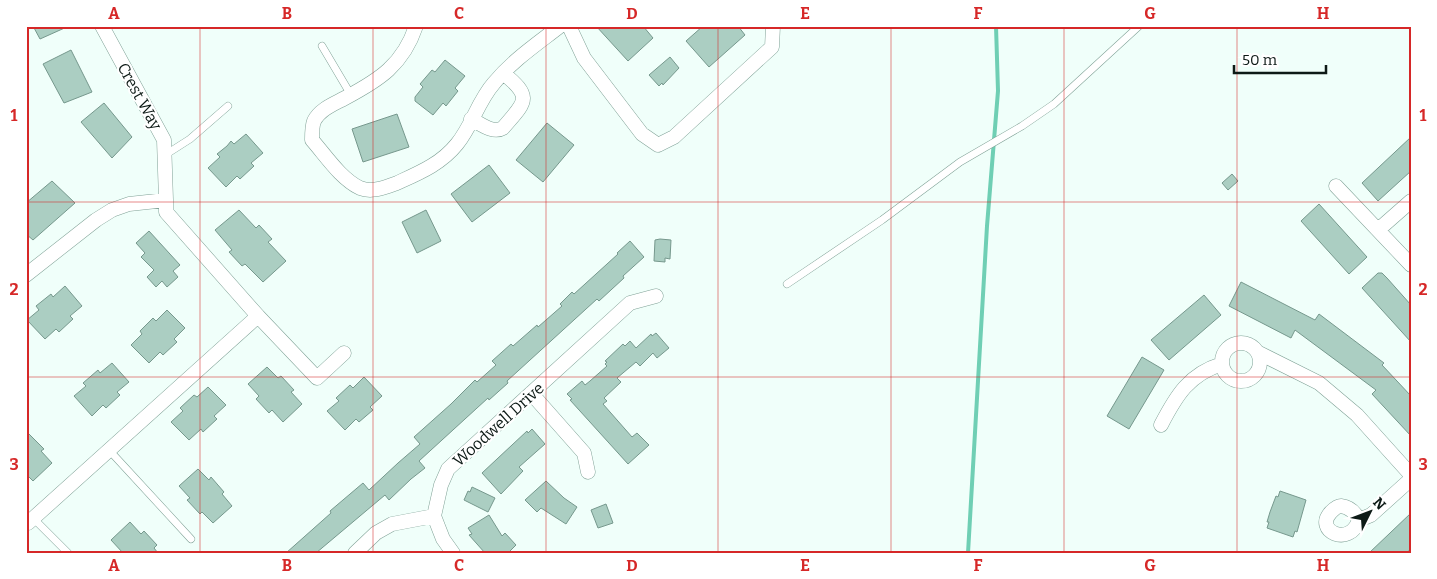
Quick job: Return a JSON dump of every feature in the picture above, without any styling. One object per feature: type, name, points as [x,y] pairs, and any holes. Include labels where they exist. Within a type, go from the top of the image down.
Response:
[{"type":"street","name":"Crest Way","points":[[102,26],[164,140],[166,200]]},
{"type":"street","points":[[416,26],[400,58],[387,72],[375,82],[326,108],[314,122],[312,140],[345,177],[361,188],[371,190],[388,186],[420,173],[437,163],[457,144],[492,84],[522,55],[560,26]]},
{"type":"street","points":[[568,26],[584,58],[642,134],[658,145],[674,137],[772,47],[773,26]]},
{"type":"street","points":[[471,119],[490,129],[499,131],[523,104],[523,96],[520,89],[503,73]]},
{"type":"street","points":[[1336,186],[1411,266]]},
{"type":"street","points":[[26,275],[96,220],[112,210],[129,204],[166,200],[166,212],[258,316],[317,378],[344,353]]},
{"type":"street","points":[[1378,230],[1411,201]]},
{"type":"street","name":"Woodwell Drive","points":[[434,516],[441,485],[448,469],[630,303],[656,296]]},
{"type":"street","points":[[30,520],[258,316]]},
{"type":"street","points":[[1257,352],[1259,365],[1257,371],[1249,379],[1243,381],[1232,378],[1224,370],[1222,364],[1224,352],[1234,344],[1247,344],[1257,352],[1319,383],[1358,415],[1411,477],[1371,515],[1359,520]]},
{"type":"street","points":[[1161,425],[1176,397],[1198,374],[1222,364]]},
{"type":"street","points":[[531,393],[584,453],[588,472]]},
{"type":"street","points":[[355,553],[376,533],[392,524],[434,516],[443,539],[453,553]]},
{"type":"lane","points":[[787,284],[882,220],[960,162],[1022,126],[1054,104],[1139,26]]},
{"type":"lane","points":[[322,46],[351,95]]},
{"type":"lane","points":[[165,155],[190,139],[228,106]]},
{"type":"lane","points":[[109,450],[191,539]]},
{"type":"lane","points":[[30,520],[68,553]]},
{"type":"building","points":[[33,26],[69,26],[40,39]]},
{"type":"building","points":[[596,26],[643,26],[653,38],[628,61]]},
{"type":"building","points":[[703,26],[738,26],[745,35],[709,67],[686,41]]},
{"type":"building","points":[[71,50],[92,92],[64,103],[43,64]]},
{"type":"building","points":[[670,57],[679,68],[663,85],[662,83],[659,86],[649,75]]},
{"type":"building","points":[[445,60],[465,76],[455,88],[458,91],[446,106],[443,103],[433,115],[415,101],[415,97],[423,87],[420,84],[432,70],[435,72]]},
{"type":"building","points":[[104,103],[132,137],[112,158],[81,122]]},
{"type":"building","points":[[397,114],[409,147],[363,162],[352,129]]},
{"type":"building","points":[[547,123],[574,145],[543,182],[516,160]]},
{"type":"building","points":[[246,134],[263,153],[251,163],[254,166],[240,179],[237,176],[226,187],[208,168],[220,157],[217,154],[231,141],[234,144]]},
{"type":"building","points":[[1411,137],[1411,171],[1378,201],[1362,183]]},
{"type":"building","points":[[489,165],[510,193],[472,222],[451,194]]},
{"type":"building","points":[[1232,174],[1238,181],[1228,190],[1222,183]]},
{"type":"building","points":[[52,181],[75,203],[33,240],[26,234],[26,203]]},
{"type":"building","points":[[1319,204],[1367,257],[1349,274],[1301,221]]},
{"type":"building","points":[[239,210],[256,228],[259,225],[272,239],[268,242],[286,261],[263,282],[245,264],[242,266],[229,252],[232,250],[215,230]]},
{"type":"building","points":[[426,210],[441,241],[417,253],[402,222]]},
{"type":"building","points":[[149,231],[180,265],[173,271],[178,277],[167,287],[162,281],[156,287],[147,277],[154,270],[141,257],[145,253],[136,243]]},
{"type":"building","points":[[655,240],[671,240],[670,259],[665,258],[665,262],[654,261]]},
{"type":"building","points":[[630,241],[644,257],[599,301],[597,299],[507,381],[508,383],[489,400],[488,398],[419,461],[425,468],[389,500],[385,495],[316,553],[286,553],[363,483],[369,490],[420,444],[414,437],[475,380],[477,382],[496,365],[492,361],[511,344],[513,346],[537,325],[538,327],[562,306],[560,304],[572,292],[574,294]]},
{"type":"building","points":[[1378,273],[1382,273],[1411,305],[1411,342],[1362,288]]},
{"type":"building","points":[[1241,282],[1315,320],[1319,314],[1384,363],[1382,365],[1411,396],[1411,436],[1372,394],[1376,390],[1295,330],[1291,338],[1229,306]]},
{"type":"building","points":[[65,286],[82,306],[70,316],[73,319],[59,332],[56,329],[45,339],[27,320],[39,310],[36,306],[51,294],[53,297]]},
{"type":"building","points":[[1204,295],[1221,315],[1169,360],[1151,340]]},
{"type":"building","points":[[167,310],[185,328],[174,339],[177,342],[163,355],[160,352],[149,363],[131,345],[142,334],[140,331],[153,318],[156,321]]},
{"type":"building","points":[[656,333],[669,348],[657,358],[653,353],[640,366],[636,362],[617,378],[621,382],[604,398],[607,401],[603,404],[632,437],[637,433],[649,445],[628,464],[570,400],[572,399],[567,394],[582,381],[585,385],[607,366],[605,361],[623,344],[625,346],[630,341],[636,348],[651,334],[652,336]]},
{"type":"building","points":[[1142,357],[1164,370],[1129,429],[1107,416]]},
{"type":"building","points":[[112,363],[129,382],[117,392],[120,395],[106,408],[103,405],[92,416],[74,396],[86,386],[83,383],[98,370],[100,373]]},
{"type":"building","points":[[267,367],[278,378],[281,376],[294,390],[291,392],[302,404],[283,422],[272,410],[269,413],[256,399],[259,396],[248,384]]},
{"type":"building","points":[[364,377],[382,396],[370,407],[373,410],[359,422],[356,419],[345,430],[327,411],[339,401],[336,398],[350,385],[353,388]]},
{"type":"building","points":[[208,387],[226,405],[214,416],[217,419],[203,432],[201,429],[189,440],[171,422],[183,411],[180,408],[194,395],[197,397]]},
{"type":"building","points":[[532,429],[545,444],[519,467],[523,471],[501,494],[482,473],[527,431],[528,433]]},
{"type":"building","points":[[26,431],[44,449],[41,451],[52,463],[33,481],[26,474]]},
{"type":"building","points":[[198,469],[209,480],[211,477],[224,492],[222,494],[232,506],[213,523],[202,512],[200,514],[187,500],[190,498],[179,486]]},
{"type":"building","points":[[546,481],[577,507],[566,524],[541,508],[537,512],[525,500]]},
{"type":"building","points":[[472,487],[495,498],[488,512],[464,500]]},
{"type":"building","points":[[1280,491],[1306,500],[1297,532],[1295,531],[1293,537],[1267,528],[1270,512]]},
{"type":"building","points":[[606,504],[613,523],[598,528],[591,510]]},
{"type":"building","points":[[1411,513],[1411,549],[1406,553],[1369,553]]},
{"type":"building","points":[[489,515],[502,536],[505,533],[516,545],[508,553],[485,553],[469,535],[472,534],[468,528]]},
{"type":"building","points":[[130,522],[141,534],[144,531],[157,545],[154,548],[158,553],[123,553],[111,540]]},
{"type":"waterway","points":[[968,553],[987,226],[998,91],[996,26]]}]
